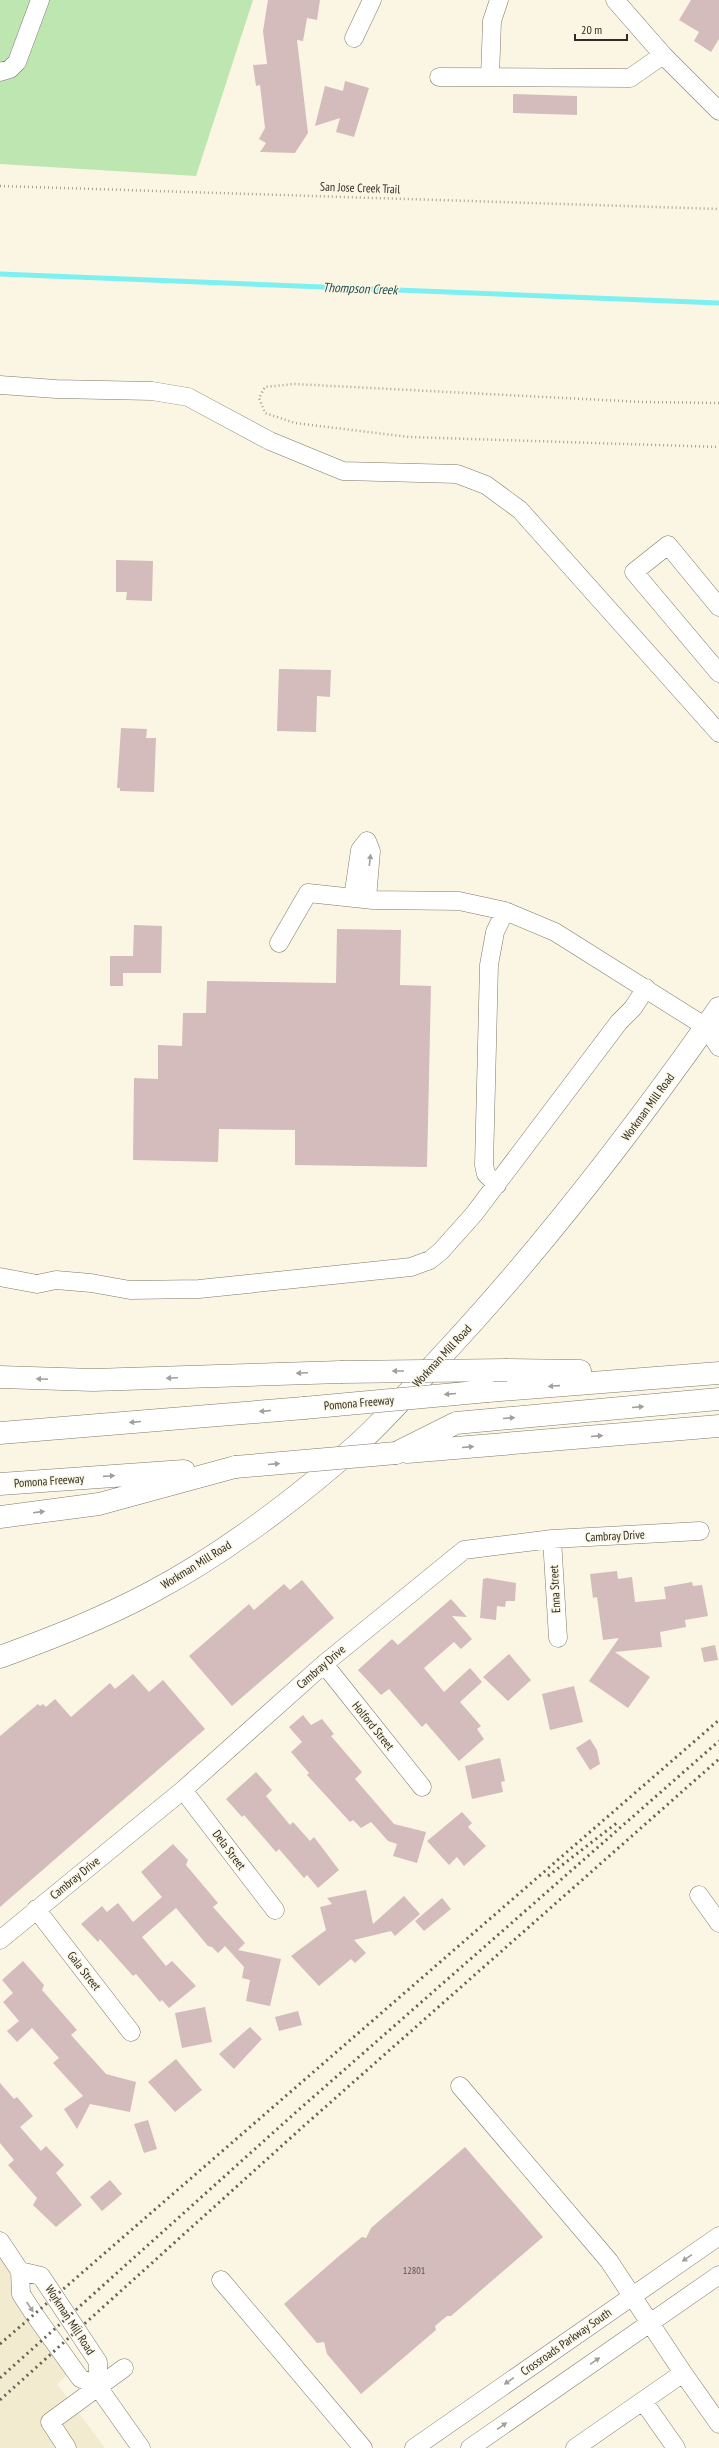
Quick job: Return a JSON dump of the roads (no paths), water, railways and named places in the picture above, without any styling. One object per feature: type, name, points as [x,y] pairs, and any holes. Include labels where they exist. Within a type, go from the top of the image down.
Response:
[{"type":"main road","name":"Workman Mill Road","points":[[0,1657],[84,1626],[152,1592],[241,1536],[310,1485],[360,1442],[476,1319],[540,1247],[712,1029],[719,1008]]},
{"type":"main road","points":[[0,1377],[93,1380],[341,1372],[507,1370],[719,1372]]},
{"type":"main road","name":"Pomona Freeway","points":[[0,1433],[719,1372]]},
{"type":"main road","points":[[396,1453],[456,1423],[719,1399]]},
{"type":"main road","name":"Pomona Freeway","points":[[0,1484],[235,1467],[719,1426]]},
{"type":"main road","points":[[0,1517],[99,1504],[235,1467]]},
{"type":"street","points":[[0,72],[10,69],[17,62],[40,0]]},
{"type":"street","points":[[354,38],[372,0]]},
{"type":"street","points":[[490,78],[492,21],[499,0]]},
{"type":"street","points":[[615,0],[663,55],[719,111]]},
{"type":"street","points":[[439,77],[630,78],[663,55]]},
{"type":"street","points":[[0,385],[56,390],[152,392],[188,396],[270,441],[343,471],[457,474],[486,485],[520,510],[719,733]]},
{"type":"street","points":[[719,607],[668,545],[634,572],[719,674]]},
{"type":"street","points":[[278,943],[308,893],[360,898],[459,900],[505,911],[555,932],[712,1029],[719,1048]]},
{"type":"street","points":[[497,1185],[486,1174],[484,1164],[489,965],[495,932],[505,911]]},
{"type":"street","points":[[0,1277],[37,1284],[56,1280],[91,1283],[130,1290],[191,1289],[411,1267],[430,1260],[441,1251],[497,1185],[619,1022],[633,1008],[646,988]]},
{"type":"street","name":"Cambray Drive","points":[[0,1940],[183,1790],[324,1664],[464,1550],[552,1540],[700,1531]]},
{"type":"street","name":"Enna Street","points":[[552,1540],[558,1638]]},
{"type":"street","name":"Holford Street","points":[[324,1664],[422,1787]]},
{"type":"street","name":"Dela Street","points":[[183,1790],[275,1910]]},
{"type":"street","points":[[699,1895],[719,1923]]},
{"type":"street","name":"Gala Street","points":[[36,1909],[131,2032]]},
{"type":"street","points":[[460,2086],[609,2261],[651,2322],[683,2373],[719,2424]]},
{"type":"street","name":"Crossroads Parkway South","points":[[414,2448],[719,2236]]},
{"type":"street","points":[[0,2241],[20,2271]]},
{"type":"street","name":"Workman Mill Road","points":[[98,2387],[98,2362],[72,2322],[40,2276],[20,2271],[21,2294],[80,2378],[98,2387],[141,2448]]},
{"type":"street","points":[[470,2448],[719,2275]]},
{"type":"street","points":[[221,2280],[363,2448]]},
{"type":"street","points":[[67,2448],[50,2422],[124,2368]]},
{"type":"street","points":[[575,2448],[683,2373]]},
{"type":"street","points":[[643,2401],[676,2448]]},
{"type":"waterway","name":"Thompson Creek","points":[[0,274],[719,303]]},
{"type":"railway","points":[[0,2344],[719,1720]]},
{"type":"railway","points":[[0,2378],[295,2113],[719,1741]]},
{"type":"railway","points":[[0,2400],[306,2124],[719,1759]]},
{"type":"railway","points":[[548,1876],[618,1822]]}]
